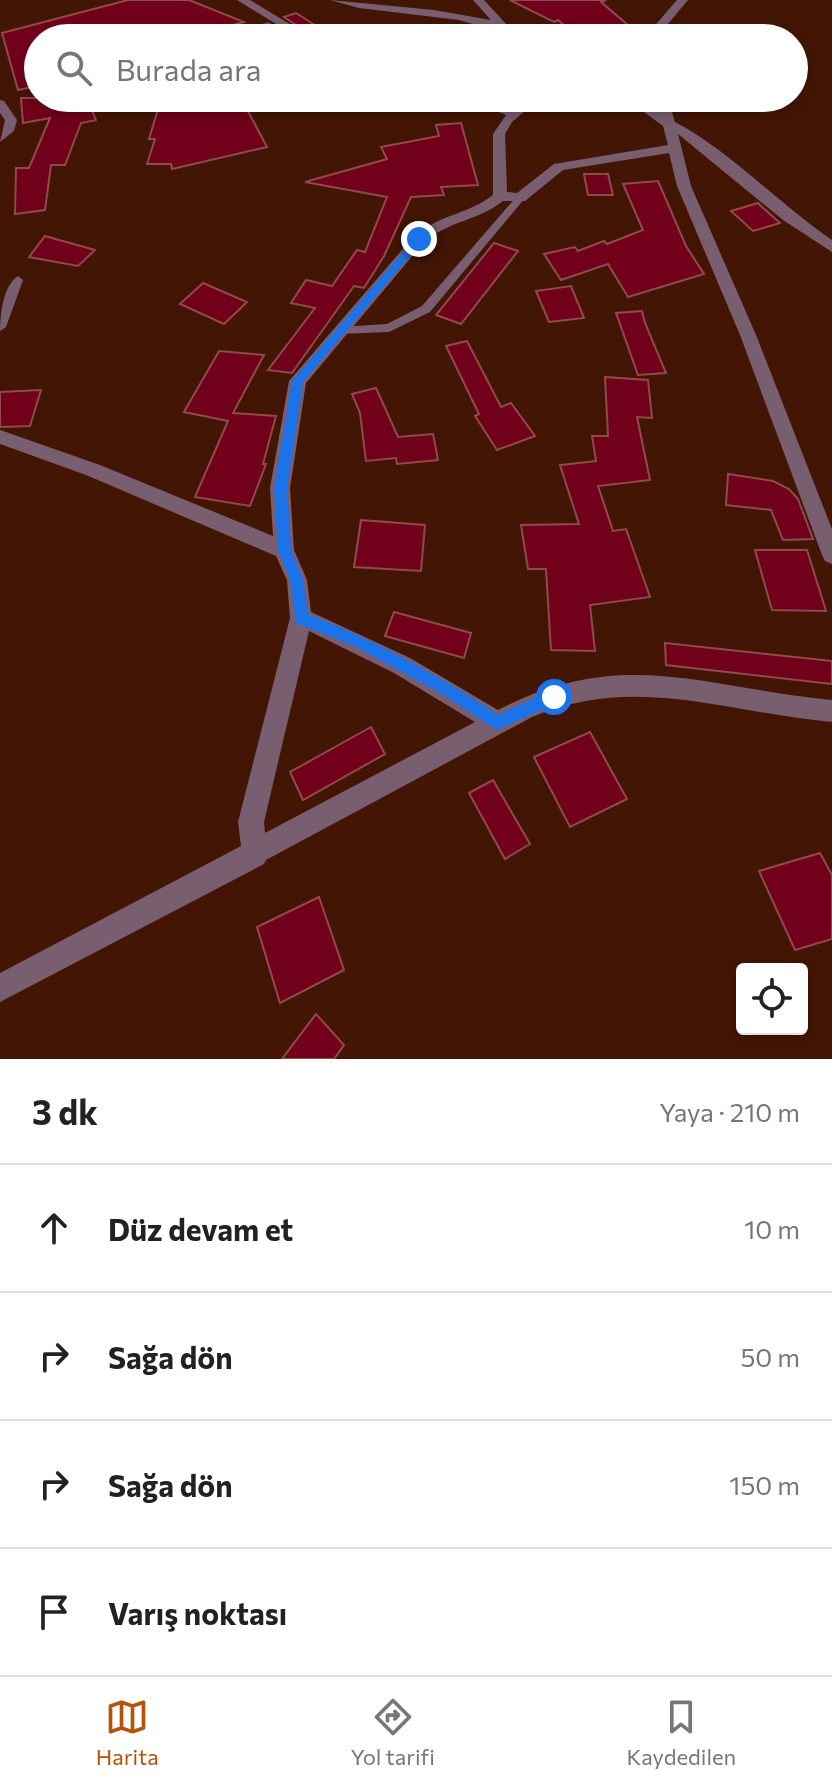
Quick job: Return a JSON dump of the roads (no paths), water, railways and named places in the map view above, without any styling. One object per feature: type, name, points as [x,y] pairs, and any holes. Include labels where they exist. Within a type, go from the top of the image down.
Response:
[{"type":"street","points":[[242,0],[283,24]]},
{"type":"street","points":[[335,0],[450,16],[484,24]]},
{"type":"street","points":[[478,0],[501,24]]},
{"type":"street","points":[[662,24],[683,0]]},
{"type":"street","points":[[0,104],[11,120],[9,128],[0,138]]},
{"type":"street","points":[[255,855],[251,822],[301,618],[297,580],[284,550],[280,488],[298,381],[419,239],[437,224],[489,205],[500,196],[503,184],[498,142],[502,127],[513,113],[510,112]]},
{"type":"street","points":[[651,112],[690,135],[788,217],[832,247]]},
{"type":"street","points":[[666,112],[684,186],[748,335],[832,555]]},
{"type":"street","points":[[500,196],[520,198],[559,167],[676,148]]},
{"type":"street","points":[[0,437],[93,470],[284,550]]},
{"type":"street","points":[[301,618],[361,642],[445,688],[497,723]]},
{"type":"street","points":[[0,988],[255,855],[497,723],[554,697],[618,685],[832,711]]},
{"type":"lane","points":[[342,331],[389,328],[426,309],[520,198]]},
{"type":"lane","points":[[0,327],[18,280]]}]
